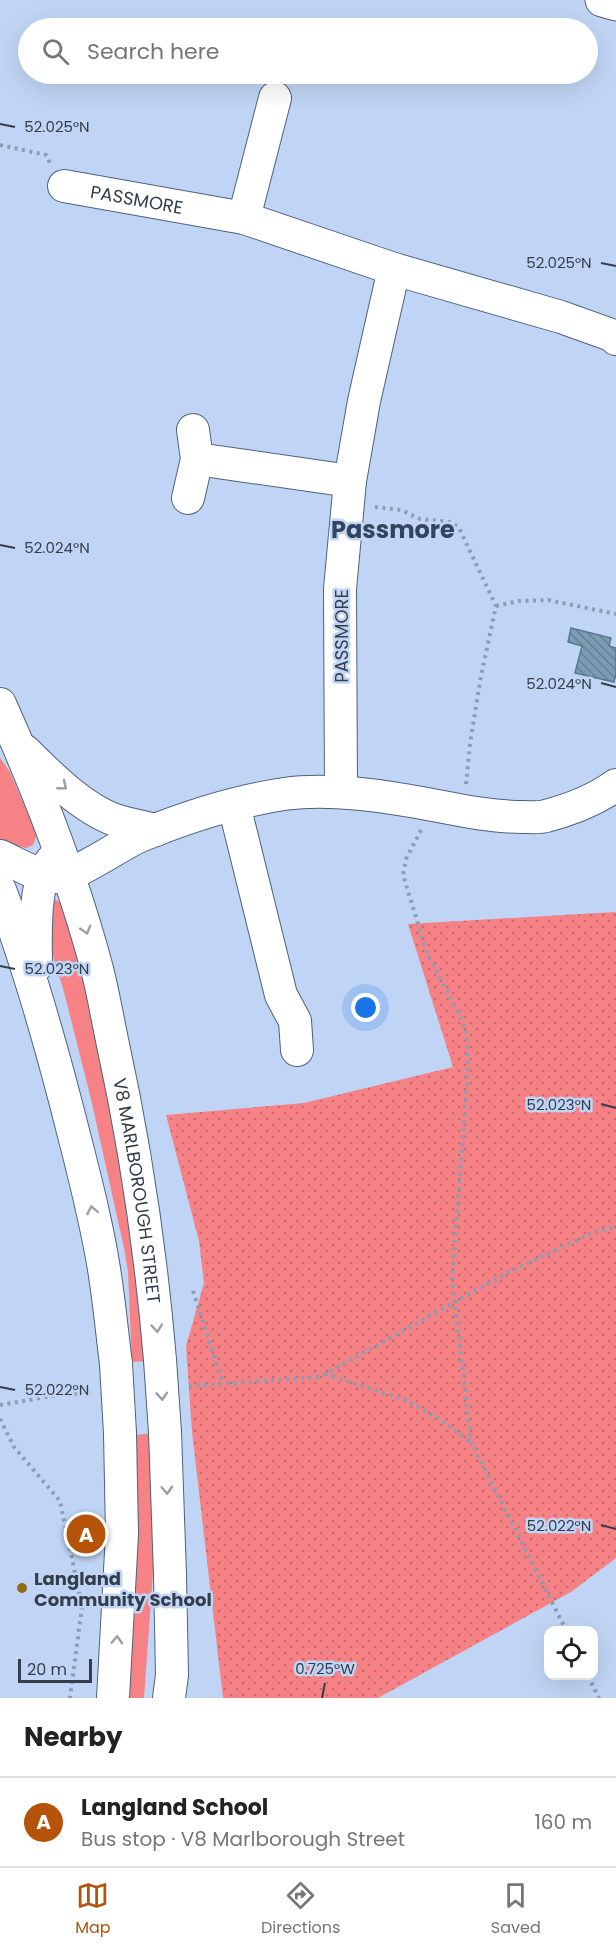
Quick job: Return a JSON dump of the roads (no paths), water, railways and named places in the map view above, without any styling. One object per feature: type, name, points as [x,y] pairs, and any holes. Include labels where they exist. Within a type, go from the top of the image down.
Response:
[{"type":"highway","points":[[602,0],[616,4]]},
{"type":"street","points":[[244,218],[274,98]]},
{"type":"street","name":"PASSMORE","points":[[64,186],[244,218],[394,269],[561,317],[614,336],[616,339]]},
{"type":"street","name":"PASSMORE","points":[[341,792],[340,589],[349,492],[364,401],[394,269]]},
{"type":"street","points":[[188,498],[195,444],[349,492]]},
{"type":"street","points":[[8,727],[48,774],[84,803],[147,834]]},
{"type":"street","name":"V8 MARLBOROUGH STREET","points":[[8,727],[57,868],[97,969],[127,1107],[153,1279],[160,1360],[170,1575],[172,1675],[170,1698]]},
{"type":"street","points":[[0,856],[57,868],[147,834],[234,805],[285,794],[341,792],[398,799],[450,810],[501,817],[544,816],[600,796],[616,785]]},
{"type":"street","points":[[234,805],[281,995],[295,1021],[297,1050]]},
{"type":"street","points":[[36,993],[37,909],[57,868]]},
{"type":"street","points":[[0,890],[23,950],[58,1069],[90,1198],[104,1268],[116,1364],[120,1433],[122,1534],[113,1698]]},
{"type":"place","name":"Langland School","points":[[86,1534]]},
{"type":"place","name":"Langland Community School","points":[[22,1588]]},
{"type":"district","name":"Passmore","points":[[393,529]]}]
